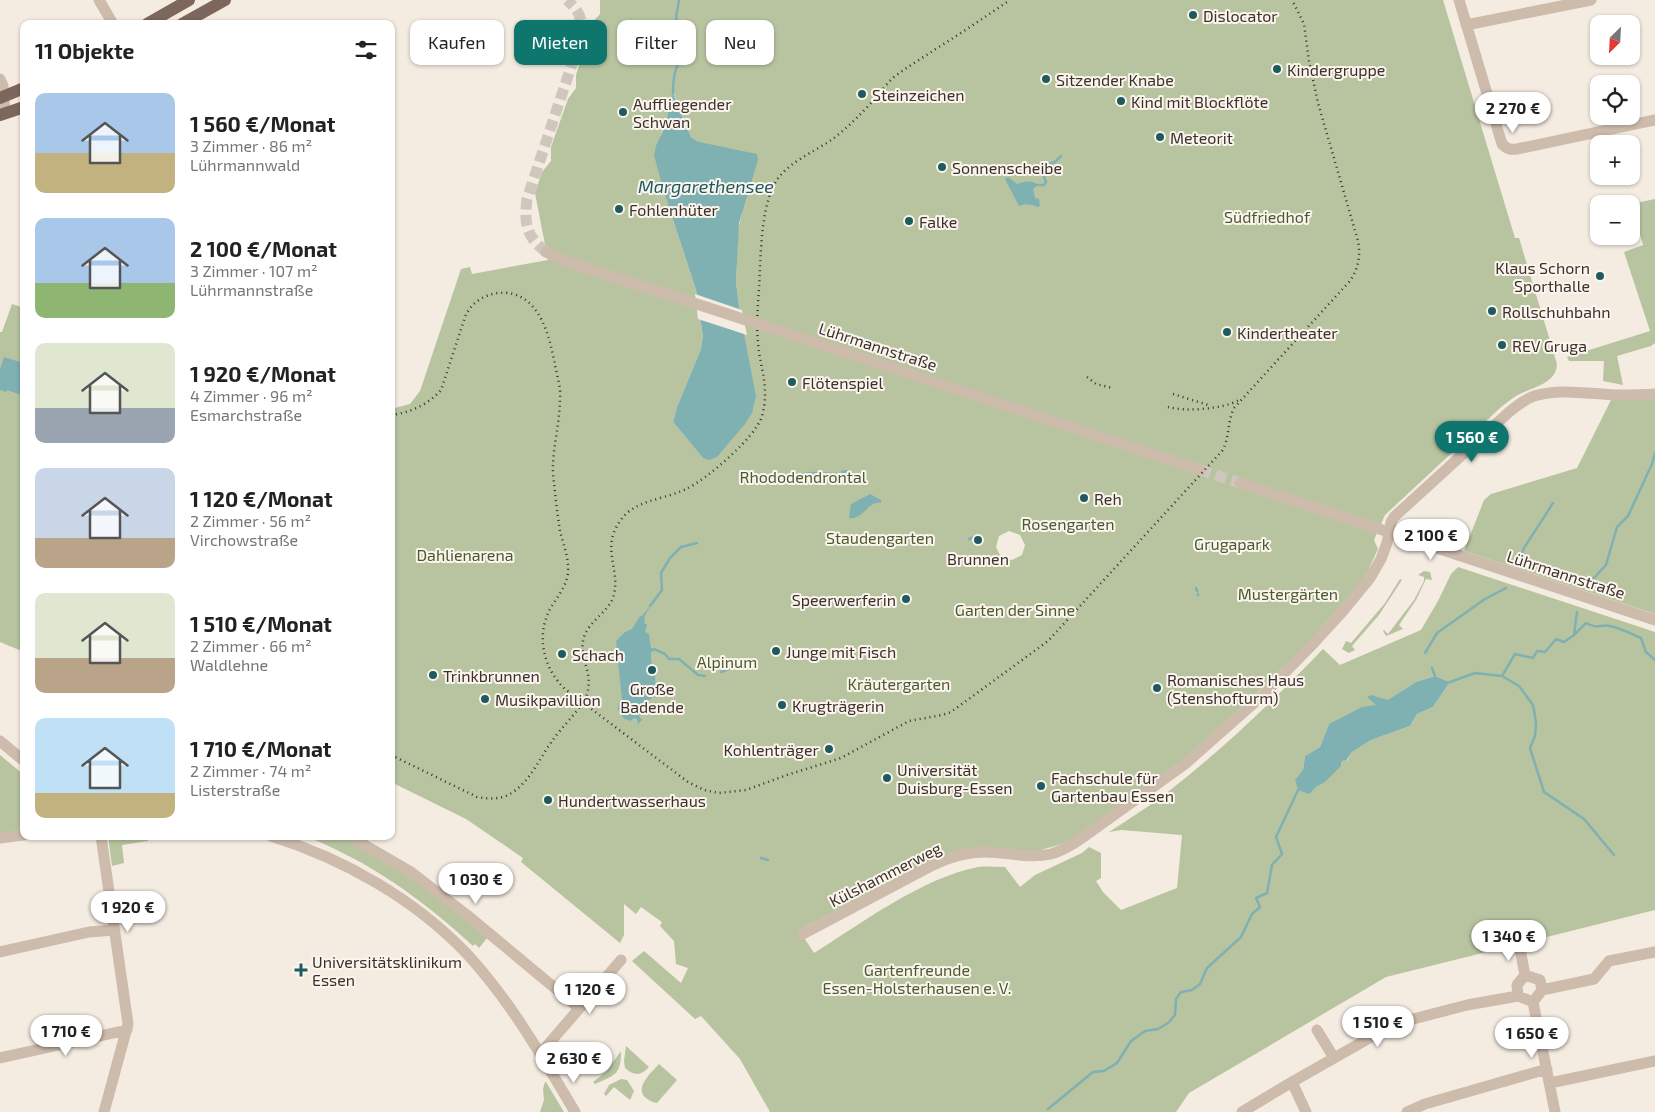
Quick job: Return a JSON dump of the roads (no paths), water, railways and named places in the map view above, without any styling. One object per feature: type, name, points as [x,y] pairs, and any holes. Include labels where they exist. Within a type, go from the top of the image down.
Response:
[{"type":"main road","points":[[154,20],[189,0]]},
{"type":"main road","points":[[189,20],[225,0]]},
{"type":"main road","points":[[2,97],[20,90]]},
{"type":"main road","points":[[3,114],[20,108]]},
{"type":"street","points":[[99,0],[110,20]]},
{"type":"street","points":[[1459,0],[1502,144],[1507,148],[1517,149],[1655,120]]},
{"type":"street","points":[[1466,25],[1591,0]]},
{"type":"street","points":[[0,79],[3,86],[3,114]]},
{"type":"street","name":"Lührmannstraße","points":[[546,252],[565,261],[1200,470]]},
{"type":"street","name":"Külshammerweg","points":[[803,934],[944,860],[985,852],[1025,856],[1050,854],[1068,847],[1105,823],[1185,764],[1262,696],[1343,611],[1370,578],[1381,559],[1394,517],[1520,403],[1534,396],[1551,393],[1655,394]]},
{"type":"street","name":"Lührmannstraße","points":[[1240,483],[1655,620]]},
{"type":"street","points":[[0,741],[20,758]]},
{"type":"street","points":[[0,838],[20,836]]},
{"type":"street","points":[[101,840],[128,1024],[104,1112]]},
{"type":"street","points":[[284,840],[363,875],[401,898],[431,921],[468,956],[515,1016],[575,1112]]},
{"type":"street","points":[[357,840],[411,872],[467,915],[579,1008]]},
{"type":"street","points":[[0,952],[89,932],[115,930]]},
{"type":"street","points":[[1519,944],[1526,975]]},
{"type":"street","points":[[1555,1112],[1533,1002],[1542,990],[1594,979],[1610,961],[1655,952]]},
{"type":"street","points":[[540,1054],[621,960]]},
{"type":"street","points":[[1526,975],[1540,980],[1542,990]]},
{"type":"street","points":[[1518,996],[1516,984],[1526,975]]},
{"type":"street","points":[[1242,1112],[1394,1024],[1467,1005],[1518,996],[1533,1002]]},
{"type":"street","points":[[0,1058],[127,1030]]},
{"type":"street","points":[[1317,1030],[1334,1058]]},
{"type":"street","points":[[1550,1083],[1653,1063],[1655,1061]]},
{"type":"street","points":[[1407,1112],[1425,1104],[1547,1068]]},
{"type":"street","points":[[1292,1082],[1306,1112]]},
{"type":"water","name":"Margarethensee","points":[[673,93],[691,137],[699,142],[757,154],[758,160],[739,223],[736,282],[740,314],[756,396],[752,413],[745,424],[717,457],[709,460],[703,458],[673,422],[677,407],[701,349],[703,336],[696,290],[663,189],[654,155],[664,128]]},
{"type":"water","points":[[1008,177],[1017,184],[1025,182],[1036,183],[1038,185],[1033,189],[1035,198],[1039,199],[1040,206],[1019,206],[1005,179]]},
{"type":"water","points":[[4,357],[20,362],[20,395],[7,390],[6,392],[0,390],[0,369]]},
{"type":"water","points":[[870,494],[881,500],[881,503],[872,505],[854,518],[849,518],[851,504]]},
{"type":"water","points":[[650,606],[644,618],[644,623],[647,625],[645,632],[649,634],[651,648],[654,649],[651,652],[651,659],[655,675],[656,695],[649,700],[648,705],[639,716],[642,720],[638,724],[637,719],[634,718],[630,721],[623,718],[618,709],[619,701],[622,700],[616,641],[625,632],[632,629],[640,616]]},
{"type":"water","points":[[1435,676],[1450,682],[1433,707],[1417,714],[1410,726],[1371,740],[1352,752],[1346,761],[1344,760],[1341,763],[1341,766],[1324,783],[1316,787],[1309,794],[1298,790],[1295,780],[1303,770],[1305,756],[1320,747],[1329,724],[1362,707],[1376,705],[1367,697],[1371,695],[1388,700],[1416,682]]},
{"type":"waterway","points":[[673,93],[676,68],[687,46],[676,18],[679,0]]},
{"type":"waterway","points":[[1038,185],[1044,185],[1046,182],[1042,171],[1044,165],[1055,162],[1061,156]]},
{"type":"waterway","points":[[1592,580],[1606,565],[1617,527],[1628,516],[1652,464],[1655,453]]},
{"type":"waterway","points":[[842,472],[848,471]]},
{"type":"waterway","points":[[760,479],[813,473],[837,474]]},
{"type":"waterway","points":[[1518,564],[1524,548],[1553,503]]},
{"type":"waterway","points":[[969,539],[977,536],[978,540]]},
{"type":"waterway","points":[[650,606],[662,590],[661,573],[670,558],[681,547],[697,543]]},
{"type":"waterway","points":[[1425,653],[1437,633],[1485,599],[1506,588]]},
{"type":"waterway","points":[[1574,635],[1577,612]]},
{"type":"waterway","points":[[1450,682],[1475,673],[1502,676],[1515,654],[1533,658],[1537,651],[1545,652],[1556,639],[1564,642],[1586,623],[1594,626],[1614,627],[1641,638],[1646,652],[1655,660]]},
{"type":"waterway","points":[[654,649],[665,654],[669,659],[679,659],[698,675],[705,676]]},
{"type":"waterway","points":[[721,672],[736,666]]},
{"type":"waterway","points":[[1432,668],[1435,676]]},
{"type":"waterway","points":[[1502,676],[1519,686],[1533,705],[1536,722],[1535,736],[1530,748],[1544,792],[1584,819],[1614,855]]},
{"type":"waterway","points":[[1048,1109],[1093,1072],[1104,1071],[1117,1063],[1131,1041],[1145,1031],[1158,1029],[1168,1023],[1175,1015],[1176,999],[1181,992],[1192,990],[1200,984],[1207,968],[1241,937],[1252,914],[1260,907],[1256,898],[1267,893],[1272,865],[1282,854],[1276,837],[1298,790]]},
{"type":"waterway","points":[[761,858],[768,860]]},
{"type":"tunnel","points":[[546,252],[530,235],[526,223],[526,208],[527,199],[581,37],[580,16],[567,0]]},
{"type":"tunnel","points":[[1200,470],[1240,483]]},
{"type":"railway","points":[[395,757],[477,797],[500,798],[513,792],[525,782],[552,741],[585,699],[589,682],[583,651],[584,637],[591,625],[608,606],[614,594],[615,579],[611,550],[613,535],[619,523],[634,508],[686,489],[705,477],[741,446],[758,425],[762,416],[765,387],[759,352],[757,315],[764,220],[766,207],[775,183],[794,163],[834,138],[848,126],[894,77],[1010,0]]},
{"type":"railway","points":[[395,414],[419,407],[431,400],[441,390],[465,317],[477,301],[488,295],[508,293],[519,296],[529,302],[547,332],[560,390],[553,474],[560,531],[567,556],[568,572],[566,582],[550,609],[543,630],[544,651],[547,662],[557,681],[565,689],[688,782],[704,790],[719,793],[746,790],[841,758],[909,721],[951,712],[1048,641],[1222,451],[1225,446],[1234,408],[1349,282],[1355,273],[1359,257],[1358,241],[1318,103],[1309,61],[1304,24],[1292,0]]},
{"type":"railway","points":[[1087,377],[1096,384],[1112,388]]},
{"type":"railway","points":[[1173,394],[1208,405]]},
{"type":"railway","points":[[1168,407],[1175,409],[1204,409],[1224,406],[1239,400]]},
{"type":"place","name":"Dislocator","points":[[1193,15]]},
{"type":"place","name":"Kindergruppe","points":[[1277,69]]},
{"type":"place","name":"Sitzender Knabe","points":[[1046,79]]},
{"type":"place","name":"Steinzeichen","points":[[862,94]]},
{"type":"place","name":"Kind mit Blockflöte","points":[[1121,101]]},
{"type":"place","name":"Auffliegender Schwan","points":[[623,112]]},
{"type":"place","name":"Meteorit","points":[[1160,137]]},
{"type":"place","name":"Sonnenscheibe","points":[[942,167]]},
{"type":"place","name":"Fohlenhüter","points":[[619,209]]},
{"type":"place","name":"Falke","points":[[909,221]]},
{"type":"place","name":"Klaus Schorn Sporthalle","points":[[1600,276]]},
{"type":"place","name":"Rollschuhbahn","points":[[1492,311]]},
{"type":"place","name":"Kindertheater","points":[[1227,332]]},
{"type":"place","name":"REV Gruga","points":[[1502,345]]},
{"type":"place","name":"Flötenspiel","points":[[792,382]]},
{"type":"place","name":"Reh","points":[[1084,498]]},
{"type":"place","name":"Brunnen","points":[[978,540]]},
{"type":"place","name":"Speerwerferin","points":[[906,599]]},
{"type":"place","name":"Junge mit Fisch","points":[[776,651]]},
{"type":"place","name":"Schach","points":[[562,654]]},
{"type":"place","name":"Große Badende","points":[[652,670]]},
{"type":"place","name":"Trinkbrunnen","points":[[433,675]]},
{"type":"place","name":"Romanisches Haus (Stenshofturm)","points":[[1157,688]]},
{"type":"place","name":"Musikpavillion","points":[[485,699]]},
{"type":"place","name":"Krugträgerin","points":[[782,705]]},
{"type":"place","name":"Kohlenträger","points":[[829,749]]},
{"type":"place","name":"Universität Duisburg-Essen","points":[[887,778]]},
{"type":"place","name":"Fachschule für Gartenbau Essen","points":[[1041,786]]},
{"type":"place","name":"Hundertwasserhaus","points":[[548,800]]},
{"type":"place","name":"Universitätsklinikum Essen","points":[[301,970]]},
{"type":"park label","name":"Südfriedhof","points":[[1267,216]]},
{"type":"park label","name":"Rhododendrontal","points":[[803,476]]},
{"type":"park label","name":"Rosengarten","points":[[1068,523]]},
{"type":"park label","name":"Staudengarten","points":[[880,537]]},
{"type":"park label","name":"Grugapark","points":[[1232,543]]},
{"type":"park label","name":"Dahlienarena","points":[[465,554]]},
{"type":"park label","name":"Mustergärten","points":[[1288,593]]},
{"type":"park label","name":"Garten der Sinne","points":[[1015,609]]},
{"type":"park label","name":"Alpinum","points":[[727,661]]},
{"type":"park label","name":"Kräutergarten","points":[[899,683]]},
{"type":"park label","name":"Gartenfreunde Essen-Holsterhausen e. V.","points":[[917,978]]}]
